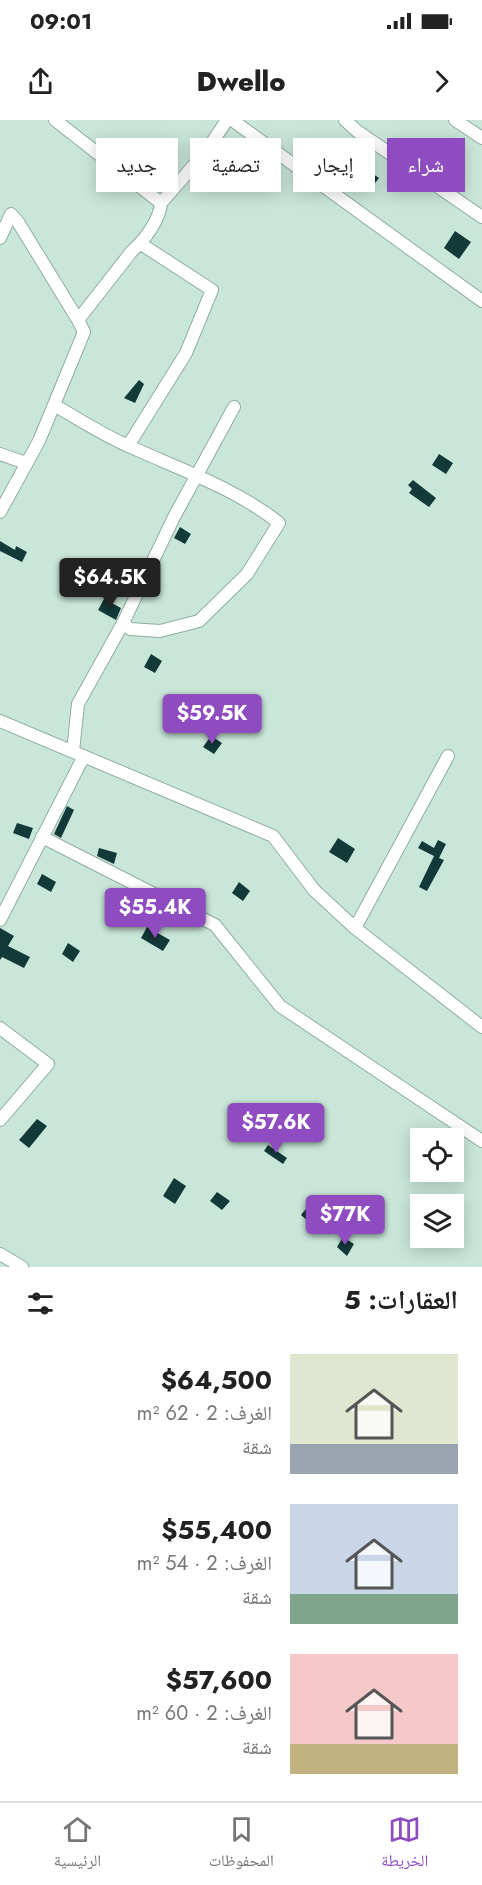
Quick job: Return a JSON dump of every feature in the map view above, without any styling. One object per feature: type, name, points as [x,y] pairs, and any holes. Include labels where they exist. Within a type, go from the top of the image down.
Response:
[{"type":"street","points":[[55,120],[161,203]]},
{"type":"street","points":[[78,320],[132,251],[141,243],[161,210],[161,203],[201,159],[227,120]]},
{"type":"street","points":[[232,120],[482,301]]},
{"type":"street","points":[[345,120],[357,131],[482,217]]},
{"type":"street","points":[[455,120],[482,138]]},
{"type":"street","points":[[0,238],[11,214],[84,332],[54,405],[0,512]]},
{"type":"street","points":[[128,446],[186,353],[212,290],[141,243]]},
{"type":"street","points":[[54,405],[128,446],[198,476],[263,510],[279,523],[247,574],[199,621],[160,631],[129,629],[123,623]]},
{"type":"street","points":[[0,920],[4,902],[42,837],[78,754],[78,704],[123,623],[174,517],[234,407]]},
{"type":"street","points":[[0,454],[26,464]]},
{"type":"street","points":[[0,721],[273,836],[314,890],[355,928],[482,1027]]},
{"type":"street","points":[[355,928],[448,756]]},
{"type":"street","points":[[42,837],[214,925],[280,1006],[482,1141]]},
{"type":"street","points":[[0,1028],[48,1064],[0,1120]]},
{"type":"street","points":[[0,1254],[22,1267]]},
{"type":"building","points":[[455,231],[471,242],[459,259],[444,248]]},
{"type":"building","points":[[139,380],[144,384],[135,403],[124,398]]},
{"type":"building","points":[[439,454],[453,463],[446,474],[432,465]]},
{"type":"building","points":[[413,480],[436,498],[429,507],[409,493],[412,489],[408,485]]},
{"type":"building","points":[[180,527],[191,534],[185,544],[174,538]]},
{"type":"building","points":[[0,541],[15,550],[16,546],[27,552],[22,562],[0,551]]},
{"type":"building","points":[[104,599],[121,608],[116,620],[98,610]]},
{"type":"building","points":[[151,654],[162,661],[155,673],[144,667]]},
{"type":"building","points":[[211,736],[222,743],[214,754],[203,747]]},
{"type":"building","points":[[67,806],[74,810],[61,838],[54,834]]},
{"type":"building","points":[[17,823],[33,828],[29,839],[13,833]]},
{"type":"building","points":[[338,838],[355,849],[347,863],[329,852]]},
{"type":"building","points":[[438,840],[446,844],[439,858],[444,860],[427,891],[419,887],[434,856],[418,848],[422,841],[434,848]]},
{"type":"building","points":[[99,848],[117,853],[114,864],[97,856]]},
{"type":"building","points":[[42,874],[56,882],[51,892],[37,884]]},
{"type":"building","points":[[239,882],[250,891],[243,901],[232,893]]},
{"type":"building","points":[[147,927],[170,940],[163,951],[141,938]]},
{"type":"building","points":[[0,928],[14,936],[8,946],[30,957],[24,968],[2,957],[0,960]]},
{"type":"building","points":[[68,943],[80,951],[73,962],[62,954]]},
{"type":"building","points":[[37,1119],[47,1126],[29,1148],[19,1140]]},
{"type":"building","points":[[268,1145],[287,1158],[283,1164],[264,1151]]},
{"type":"building","points":[[174,1178],[186,1186],[175,1204],[163,1196]]},
{"type":"building","points":[[217,1192],[230,1201],[222,1210],[210,1201]]},
{"type":"building","points":[[309,1205],[320,1214],[311,1224],[301,1215]]},
{"type":"building","points":[[343,1237],[354,1244],[347,1256],[337,1247]]}]
